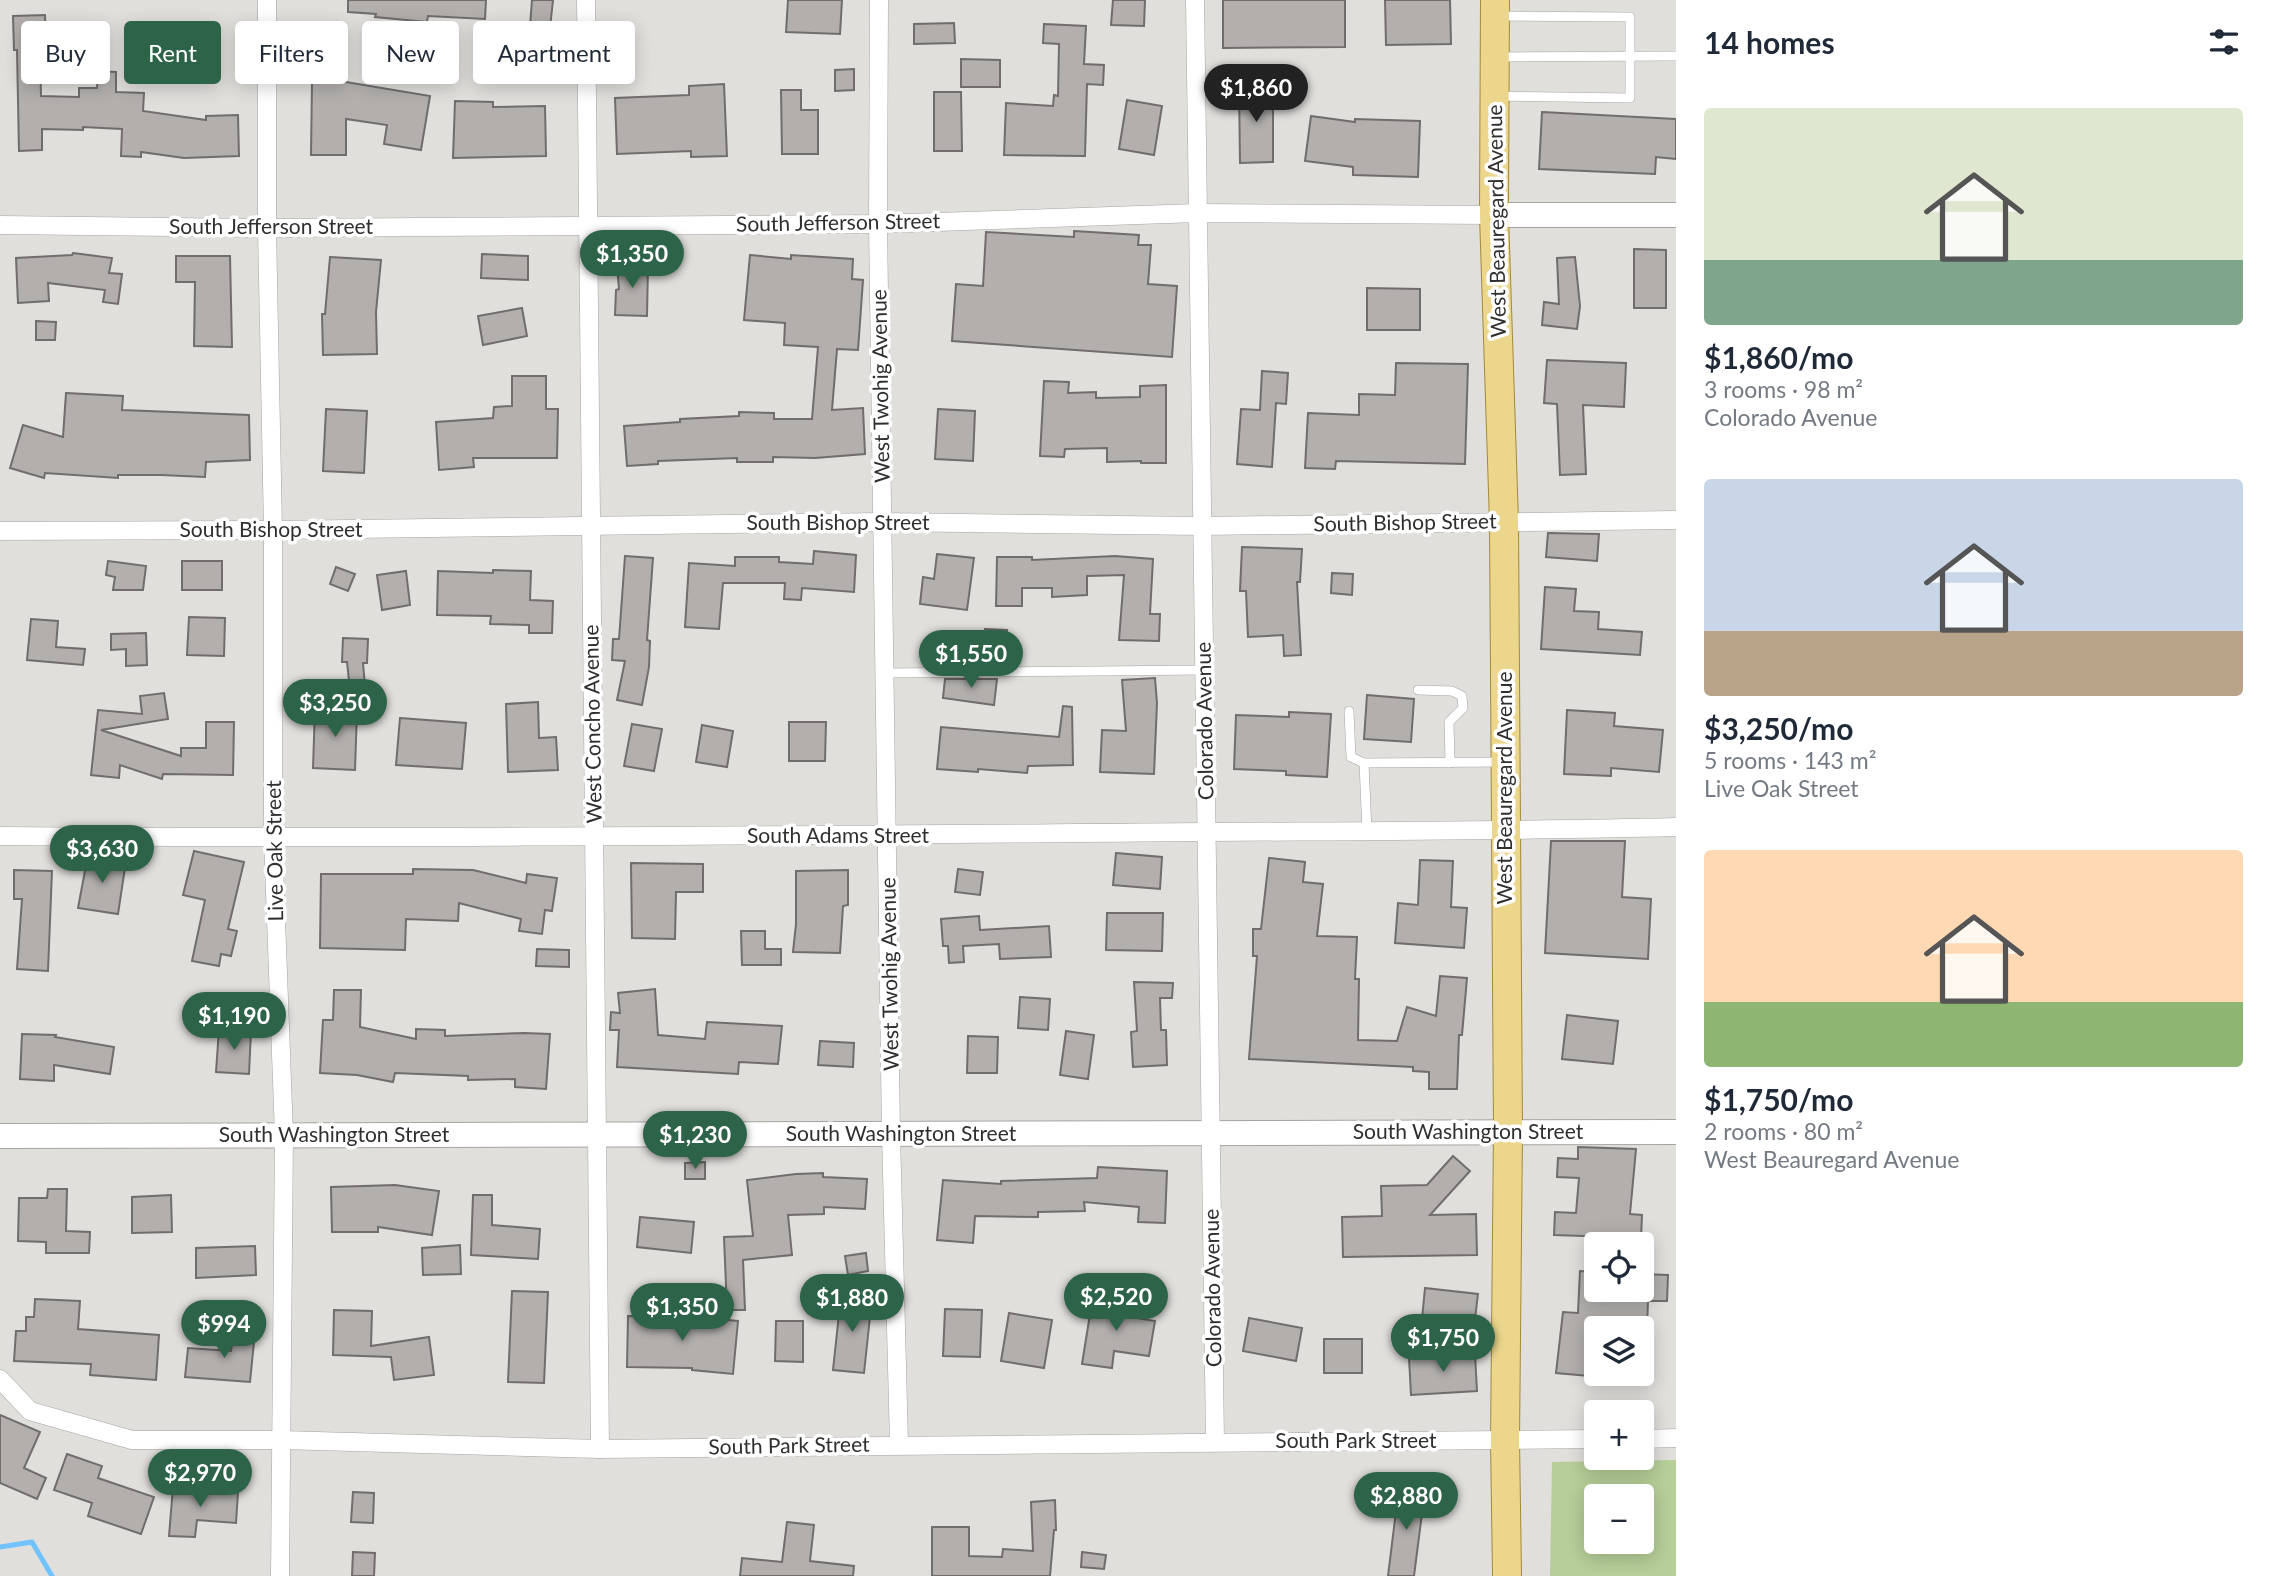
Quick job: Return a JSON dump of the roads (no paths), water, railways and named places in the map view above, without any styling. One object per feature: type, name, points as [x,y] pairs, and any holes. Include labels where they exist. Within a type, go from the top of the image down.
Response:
[{"type":"main road","name":"West Beauregard Avenue","points":[[1495,8],[1494,215],[1503,522],[1508,1132],[1505,1440],[1507,1576]]},
{"type":"street","name":"Live Oak Street","points":[[267,0],[267,228],[273,530],[273,838],[285,1135],[279,1576]]},
{"type":"street","name":"West Concho Avenue","points":[[586,0],[600,1449]]},
{"type":"street","name":"West Twohig Avenue","points":[[879,0],[878,224],[891,1134],[899,1444]]},
{"type":"street","name":"Colorado Avenue","points":[[1195,0],[1215,1442]]},
{"type":"street","name":"South Jefferson Street","points":[[0,225],[267,228],[878,224],[1198,214],[1676,215]]},
{"type":"street","name":"South Bishop Street","points":[[0,531],[883,522],[1202,526],[1676,520]]},
{"type":"street","name":"South Adams Street","points":[[0,836],[888,836],[1676,827]]},
{"type":"street","name":"South Washington Street","points":[[0,1136],[1676,1132]]},
{"type":"street","name":"South Park Street","points":[[0,1379],[30,1411],[132,1440],[281,1440],[600,1449],[1584,1439]]},
{"type":"street","points":[[1654,1439],[1676,1438]]},
{"type":"lane","points":[[1495,8],[1630,17],[1630,98],[1495,96]]},
{"type":"lane","points":[[1495,57],[1676,56]]},
{"type":"lane","points":[[886,673],[1204,670]]},
{"type":"lane","points":[[1418,690],[1452,691],[1462,696],[1463,708],[1449,722],[1450,762]]},
{"type":"lane","points":[[1349,711],[1351,757],[1364,763],[1505,762]]},
{"type":"lane","points":[[1364,763],[1367,832]]},
{"type":"waterway","points":[[0,1547],[32,1542],[52,1576]]}]
